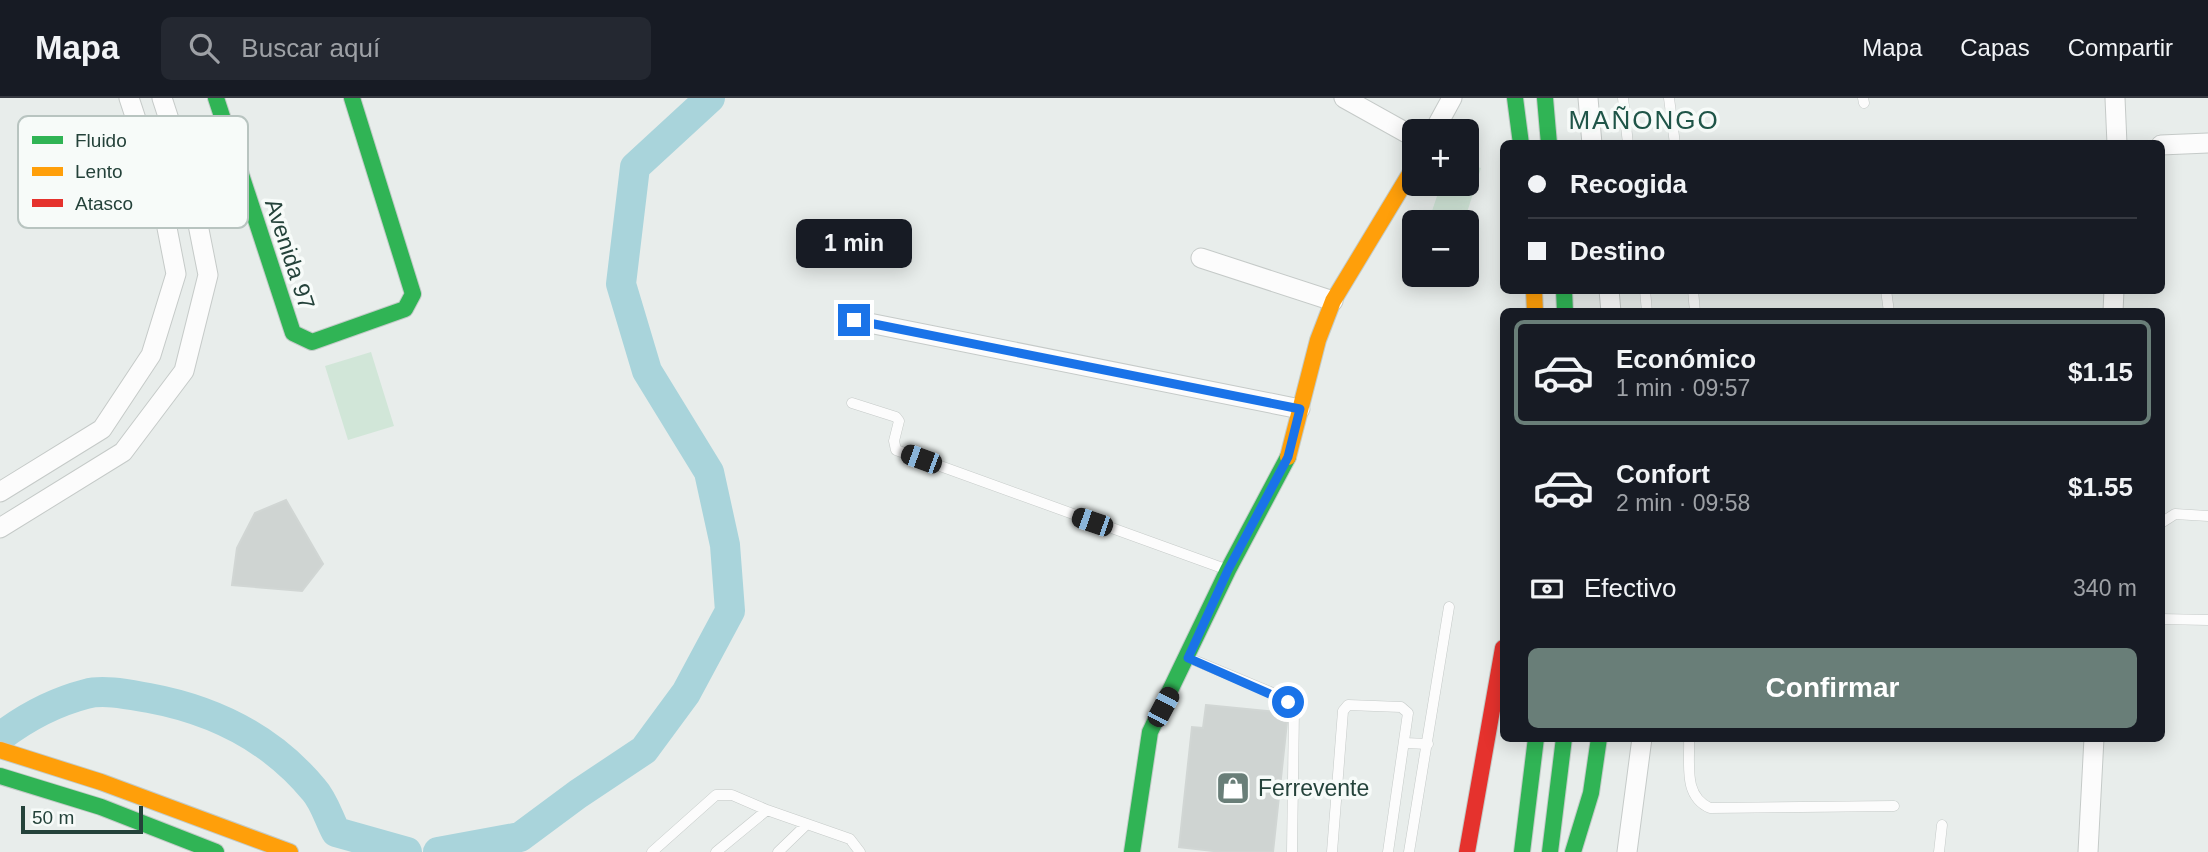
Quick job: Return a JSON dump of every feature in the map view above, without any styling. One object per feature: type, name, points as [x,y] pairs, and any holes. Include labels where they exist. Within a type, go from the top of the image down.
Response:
[{"type":"main road","name":"Avenida 97","points":[[216,98],[222,116]]},
{"type":"main road","name":"Avenida 97","points":[[248,196],[293,333],[312,342],[405,309],[413,294],[352,98]]},
{"type":"main road","points":[[1515,98],[1520,140]]},
{"type":"main road","points":[[1545,98],[1549,140]]},
{"type":"main road","points":[[1132,852],[1150,732],[1188,658],[1228,570],[1288,457],[1318,340],[1333,301],[1402,187]]},
{"type":"main road","points":[[1467,852],[1500,665]]},
{"type":"main road","points":[[1522,852],[1536,742]]},
{"type":"main road","points":[[1550,852],[1564,742]]},
{"type":"main road","points":[[1573,852],[1591,793],[1598,742]]},
{"type":"main road","points":[[0,750],[101,782],[290,852]]},
{"type":"main road","points":[[0,776],[101,807],[216,852]]},
{"type":"street","points":[[129,98],[135,116]]},
{"type":"street","points":[[162,98],[168,116]]},
{"type":"street","points":[[1344,98],[1402,130]]},
{"type":"street","points":[[1441,119],[1452,98]]},
{"type":"street","points":[[1588,98],[1592,140]]},
{"type":"street","points":[[2115,98],[2117,140]]},
{"type":"street","points":[[2165,145],[2208,143]]},
{"type":"street","points":[[0,492],[102,429],[151,355],[176,274],[167,228]]},
{"type":"street","points":[[0,528],[123,452],[184,371],[208,275],[199,228]]},
{"type":"street","points":[[1201,258],[1333,301]]},
{"type":"street","points":[[854,320],[1300,409]]},
{"type":"street","points":[[1627,852],[1641,742]]},
{"type":"street","points":[[2088,852],[2094,742]]},
{"type":"lane","points":[[1623,98],[1628,140]]},
{"type":"lane","points":[[1669,98],[1674,140]]},
{"type":"lane","points":[[852,403],[896,417],[899,421],[894,441],[896,450],[1228,570]]},
{"type":"lane","points":[[2165,520],[2175,514],[2208,516]]},
{"type":"lane","points":[[1409,852],[1449,607]]},
{"type":"lane","points":[[2165,619],[2208,620]]},
{"type":"lane","points":[[1188,658],[1280,696],[1294,709],[1292,852]]},
{"type":"lane","points":[[1332,852],[1345,707],[1405,709],[1408,713],[1388,852]]},
{"type":"lane","points":[[1689,742],[1691,792],[1699,803],[1710,808],[1894,806]]},
{"type":"lane","points":[[1405,743],[1428,744]]},
{"type":"lane","points":[[652,852],[716,795],[732,795],[805,826],[850,839],[860,852]]},
{"type":"lane","points":[[716,852],[767,810]]},
{"type":"lane","points":[[1939,852],[1942,825]]},
{"type":"lane","points":[[778,852],[805,826]]},
{"type":"lane","points":[[1452,852],[1470,834]]},
{"type":"lane","points":[[179,838],[193,852]]},
{"type":"green space","points":[[1437,196],[1472,196],[1468,210],[1432,210]]},
{"type":"green space","points":[[371,352],[394,426],[348,440],[325,366]]},
{"type":"building","points":[[286,500],[323,564],[302,591],[232,585],[237,548],[255,513]]},
{"type":"building","points":[[1206,705],[1288,713],[1273,852],[1222,852],[1179,847],[1192,727],[1203,728]]},
{"type":"waterway","points":[[438,852],[520,837],[644,750],[686,693],[730,611],[725,545],[709,472],[647,371],[621,284],[635,167],[710,98]]},
{"type":"waterway","points":[[0,737],[41,711],[86,694],[118,693],[173,703],[240,729],[279,755],[318,794],[336,832],[407,852]]},
{"type":"traffic: fast","points":[[216,98],[222,116]]},
{"type":"traffic: fast","points":[[248,196],[293,333],[312,342],[405,309],[413,294],[352,98]]},
{"type":"traffic: fast","points":[[1515,98],[1520,140]]},
{"type":"traffic: fast","points":[[1545,98],[1549,140]]},
{"type":"traffic: fast","points":[[1564,294],[1565,308]]},
{"type":"traffic: fast","points":[[1132,852],[1150,732],[1228,570],[1288,457]]},
{"type":"traffic: fast","points":[[1522,852],[1536,742]]},
{"type":"traffic: fast","points":[[1550,852],[1564,742]]},
{"type":"traffic: fast","points":[[1573,852],[1591,793],[1598,742]]},
{"type":"traffic: fast","points":[[0,776],[101,807],[216,852]]},
{"type":"traffic: slow","points":[[1288,457],[1318,340],[1333,301],[1402,187]]},
{"type":"traffic: slow","points":[[1534,294],[1535,308]]},
{"type":"traffic: slow","points":[[0,750],[101,782],[290,852]]},
{"type":"traffic: jam","points":[[1467,852],[1500,665]]},
{"type":"place","name":"Ferrevente","points":[[1233,788]]},
{"type":"district","name":"MAÑONGO","points":[[1644,120]]},
{"type":"route","points":[[854,320],[1300,409],[1288,457],[1228,570],[1188,658],[1280,696],[1288,702]]}]
